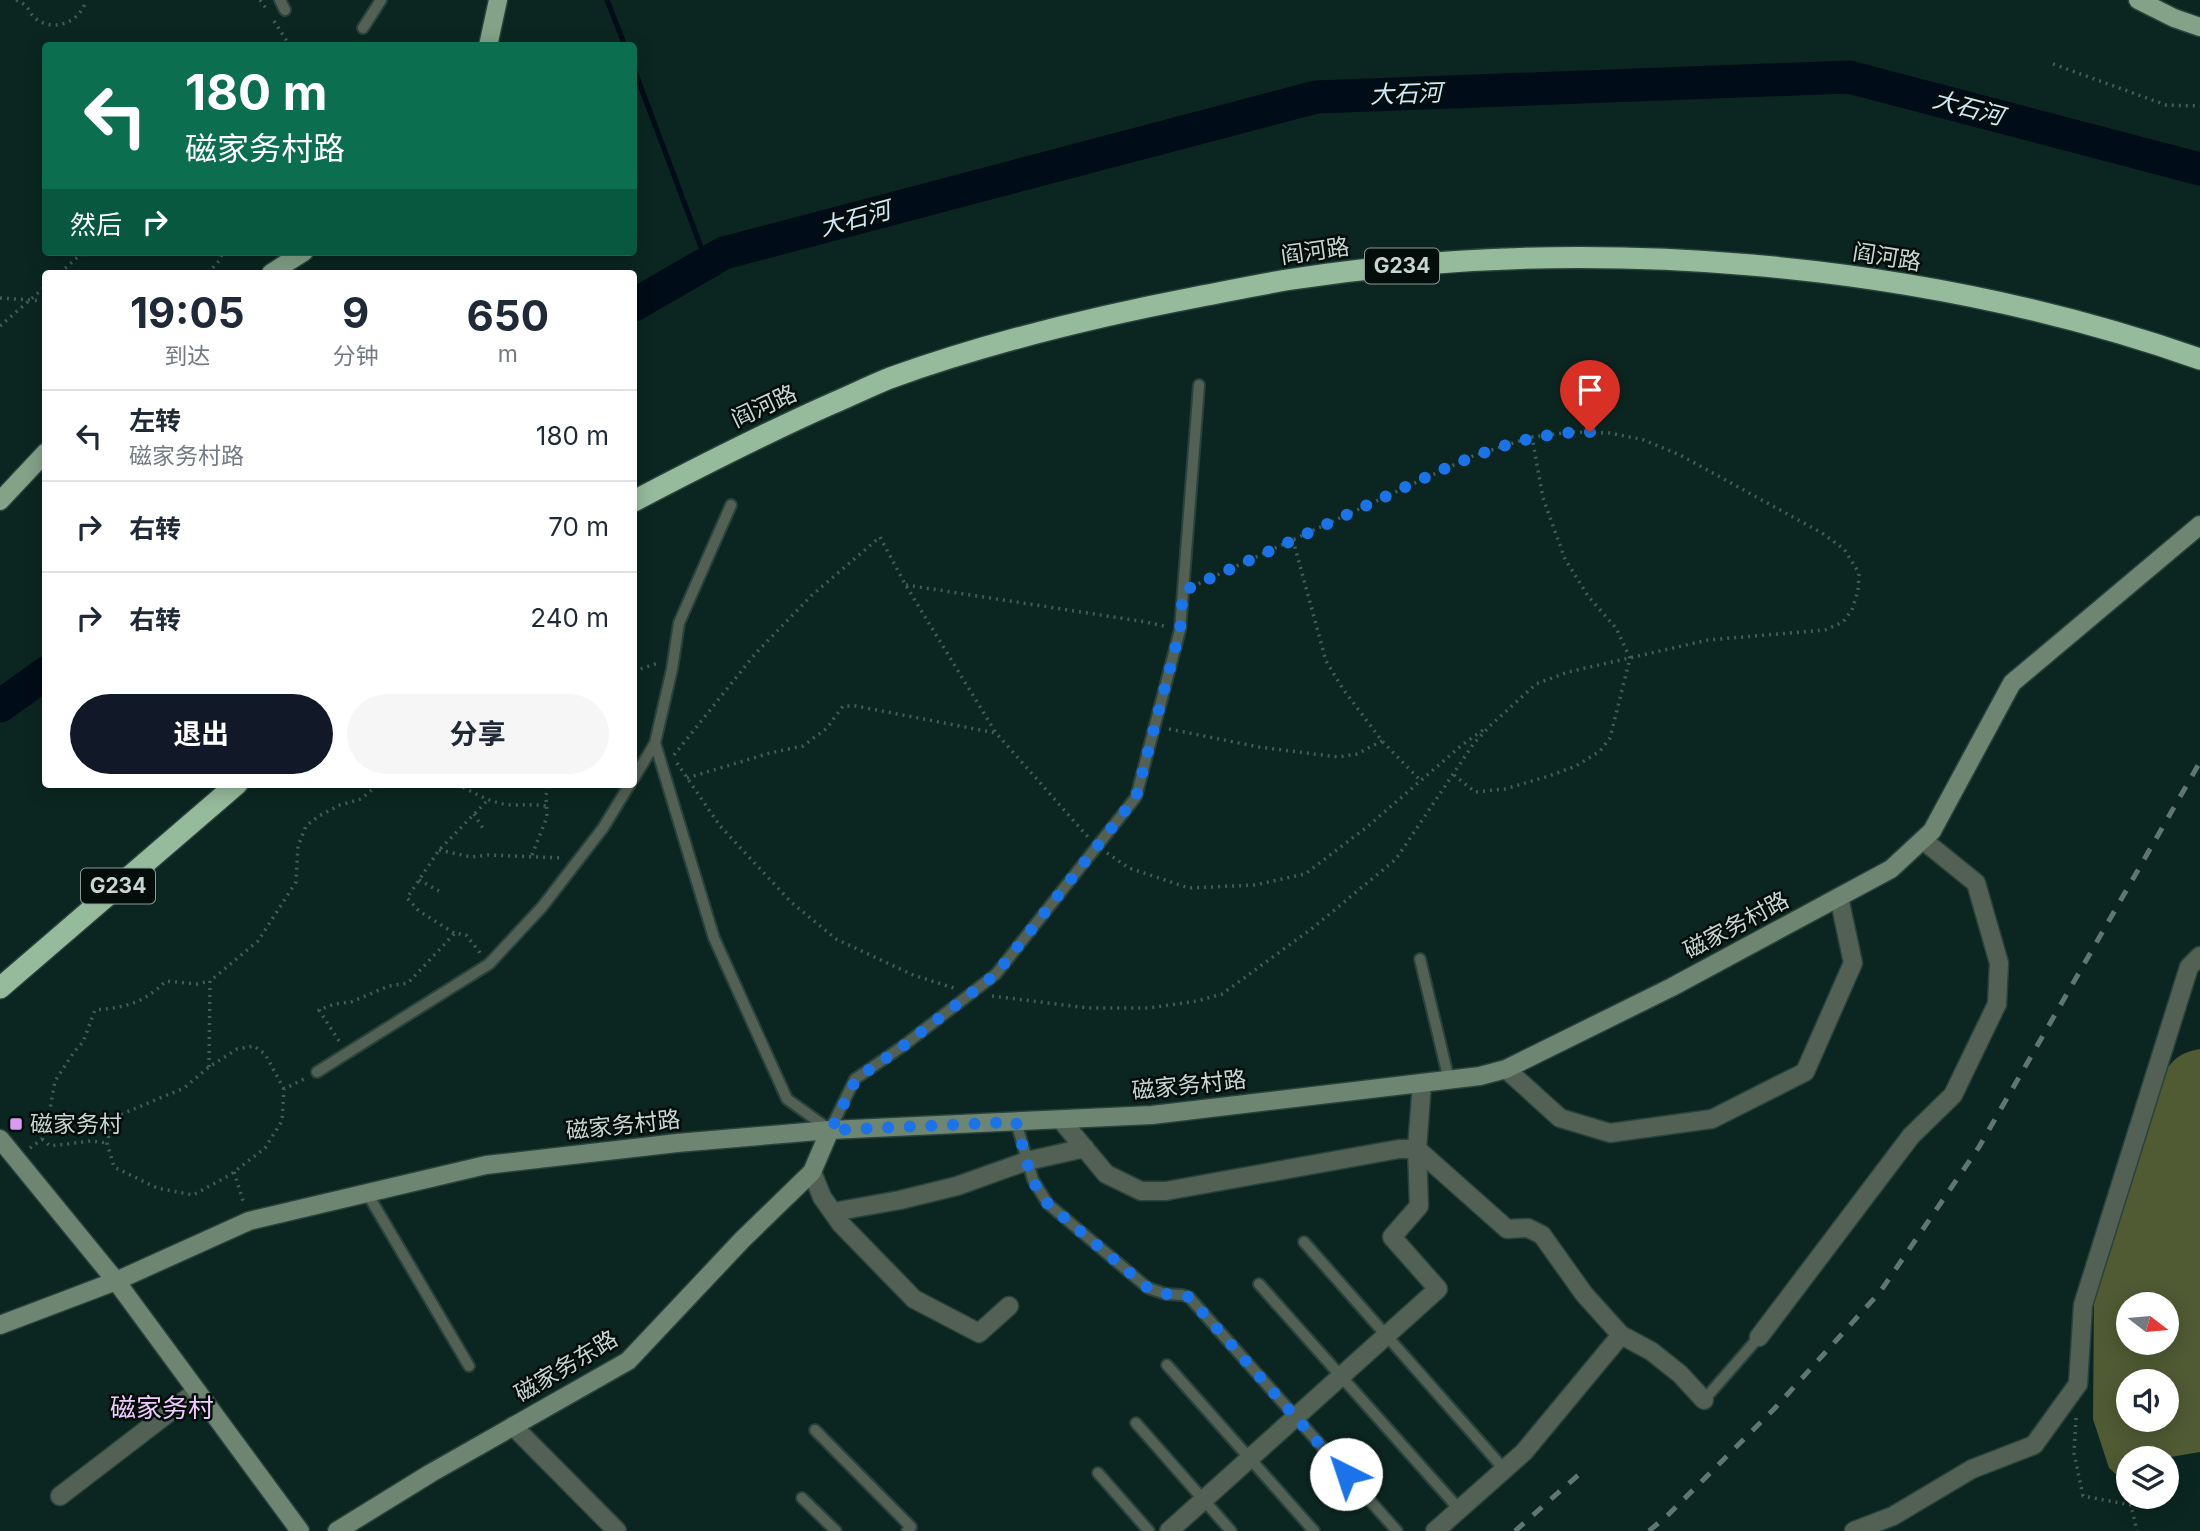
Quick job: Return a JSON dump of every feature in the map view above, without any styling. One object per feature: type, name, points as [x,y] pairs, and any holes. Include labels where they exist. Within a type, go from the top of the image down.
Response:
[{"type":"highway","name":"阎河路","points":[[637,499],[750,440],[888,379],[1004,341],[1134,309],[1292,279],[1398,267],[1500,260],[1625,258],[1761,265],[1889,282],[2043,313],[2152,342],[2200,359]]},
{"type":"highway","name":"G234","points":[[0,988],[232,788]]},
{"type":"main road","points":[[489,42],[498,0]]},
{"type":"main road","points":[[2138,0],[2174,18],[2200,27]]},
{"type":"main road","points":[[276,270],[298,256]]},
{"type":"main road","points":[[0,501],[42,456]]},
{"type":"street","name":"磁家务村路","points":[[0,1325],[116,1281],[248,1221],[486,1165],[677,1143],[831,1130],[1152,1115],[1480,1076],[1506,1069],[1672,987],[1891,869],[1932,831],[2012,683],[2200,525]]},
{"type":"street","points":[[1759,1337],[1911,1136],[1953,1096],[1997,1004],[1999,963],[1976,883],[1923,840]]},
{"type":"street","points":[[1506,1069],[1560,1118],[1610,1133],[1712,1119],[1805,1072],[1853,963],[1839,897]]},
{"type":"street","points":[[1854,1531],[1893,1516],[1972,1469],[2034,1445],[2078,1384],[2083,1305],[2189,967],[2200,956]]},
{"type":"street","points":[[1169,1531],[1438,1289],[1392,1237],[1419,1206],[1417,1149],[1422,1083]]},
{"type":"street","points":[[1061,1120],[1106,1174],[1140,1191],[1166,1191],[1399,1149],[1417,1149],[1507,1229],[1528,1228],[1542,1235],[1584,1294],[1621,1335],[1651,1351],[1680,1374],[1704,1399]]},
{"type":"street","name":"磁家务东路","points":[[337,1531],[431,1473],[628,1361],[742,1240],[812,1172],[831,1130]]},
{"type":"street","points":[[0,1139],[116,1281],[300,1531]]},
{"type":"street","points":[[833,1212],[957,1186],[1027,1161],[1085,1148]]},
{"type":"street","points":[[812,1172],[822,1197],[841,1224],[914,1299],[979,1333],[1009,1306]]},
{"type":"street","points":[[1435,1531],[1524,1452],[1621,1335]]},
{"type":"street","points":[[60,1496],[197,1391]]},
{"type":"street","points":[[513,1426],[617,1531]]},
{"type":"lane","points":[[363,28],[381,0]]},
{"type":"lane","points":[[655,743],[714,938],[786,1099],[831,1130],[856,1079],[996,974],[1136,797],[1180,630],[1199,384]]},
{"type":"lane","points":[[637,773],[655,743],[680,623],[731,505]]},
{"type":"lane","points":[[317,1072],[489,964],[542,907],[603,828],[628,788]]},
{"type":"lane","points":[[1420,959],[1449,1080]]},
{"type":"lane","points":[[1016,1122],[1032,1180],[1048,1204],[1148,1288],[1189,1297],[1397,1531]]},
{"type":"lane","points":[[367,1193],[470,1366]]},
{"type":"lane","points":[[1304,1242],[1504,1469]]},
{"type":"lane","points":[[1259,1284],[1459,1509]]},
{"type":"lane","points":[[1704,1399],[1759,1337]]},
{"type":"lane","points":[[1167,1365],[1314,1531]]},
{"type":"lane","points":[[1136,1423],[1231,1531]]},
{"type":"lane","points":[[815,1430],[911,1527],[907,1531]]},
{"type":"lane","points":[[1098,1473],[1149,1531]]},
{"type":"lane","points":[[802,1498],[836,1531]]},
{"type":"path","points":[[16,0],[27,5],[35,18],[61,25],[74,19],[84,9],[86,0]]},
{"type":"path","points":[[2053,64],[2166,105],[2200,106]]},
{"type":"path","points":[[63,270],[79,256]]},
{"type":"path","points":[[211,270],[221,256]]},
{"type":"path","points":[[0,326],[42,290]]},
{"type":"path","points":[[0,298],[42,301]]},
{"type":"path","points":[[673,757],[755,654],[811,596],[880,537],[905,584],[996,733],[1097,846],[1129,868],[1189,888],[1255,885],[1305,874],[1367,827],[1536,684],[1568,672],[1708,640],[1825,631],[1843,622],[1852,610],[1858,591],[1859,573],[1844,549],[1822,533],[1680,455],[1644,440],[1610,433],[1571,432],[1532,437],[1473,456],[1183,591]]},
{"type":"path","points":[[1453,774],[1475,792],[1505,789],[1576,766],[1600,751],[1610,738],[1630,658],[1616,628],[1588,596],[1565,559],[1544,498],[1532,437]]},
{"type":"path","points":[[1293,540],[1326,661],[1343,689],[1382,741],[1421,780]]},
{"type":"path","points":[[905,584],[1146,622],[1180,630]]},
{"type":"path","points":[[637,670],[674,659]]},
{"type":"path","points":[[687,778],[803,746],[827,729],[843,706],[856,706],[996,733]]},
{"type":"path","points":[[655,743],[673,757],[720,825],[791,902],[836,939],[913,975],[971,993],[1088,1008],[1149,1008],[1198,1002],[1222,993],[1314,927],[1396,859],[1474,744],[1491,724]]},
{"type":"path","points":[[1154,726],[1259,747],[1338,757],[1357,754],[1382,741]]},
{"type":"path","points":[[16,1158],[42,1139],[46,1132],[55,1081],[83,1042],[94,1010],[133,1005],[151,995],[166,981],[197,984],[210,981],[258,941],[296,882],[298,846],[306,826],[329,810],[361,799],[374,788]]},
{"type":"path","points":[[465,788],[488,800],[511,805],[527,803],[546,806]]},
{"type":"path","points":[[532,855],[547,817],[548,788]]},
{"type":"path","points":[[488,800],[439,850],[407,898],[419,911],[455,933],[466,935],[489,964]]},
{"type":"path","points":[[474,814],[484,830]]},
{"type":"path","points":[[439,850],[471,856],[532,855],[579,859]]},
{"type":"path","points":[[419,880],[439,891]]},
{"type":"path","points":[[346,1053],[319,1010],[334,1004],[351,1002],[389,986],[408,983],[455,933]]},
{"type":"path","points":[[209,1067],[210,981]]},
{"type":"path","points":[[254,1046],[265,1054],[284,1089],[282,1121],[265,1148],[234,1172],[193,1195],[157,1188],[114,1167],[107,1143],[112,1122],[122,1114],[184,1088],[209,1067],[237,1049],[254,1046]]},
{"type":"path","points":[[284,1089],[317,1072]]},
{"type":"path","points":[[42,1139],[50,1146],[91,1141],[107,1143]]},
{"type":"path","points":[[234,1172],[248,1221]]},
{"type":"path","points":[[2078,1384],[2074,1453],[2083,1496],[2131,1505],[2137,1531]]},
{"type":"green space","points":[[2200,1049],[2200,1452],[2179,1456],[2179,1446],[2116,1446],[2116,1474],[2109,1468],[2093,1419],[2094,1302],[2155,1093],[2171,1064],[2182,1055]]},
{"type":"waterway","points":[[607,0],[623,42]]},
{"type":"waterway","points":[[637,77],[707,263]]},
{"type":"waterway","name":"大石河","points":[[637,303],[724,253],[1316,97],[1849,77],[2200,169]]},
{"type":"waterway","name":"大石河","points":[[0,706],[42,676]]},
{"type":"railway","points":[[1649,1531],[1775,1408],[1880,1292],[1979,1147],[2200,762]]},
{"type":"railway","points":[[1515,1531],[1585,1469]]},
{"type":"place","name":"磁家务村","points":[[16,1124]]},
{"type":"district","name":"磁家务村","points":[[162,1408]]},
{"type":"route","points":[[1346,1474],[1189,1297],[1148,1288],[1048,1204],[1032,1180],[1016,1122],[831,1130],[856,1079],[996,974],[1136,797],[1180,630],[1183,591],[1473,456],[1532,437],[1590,432]]}]
